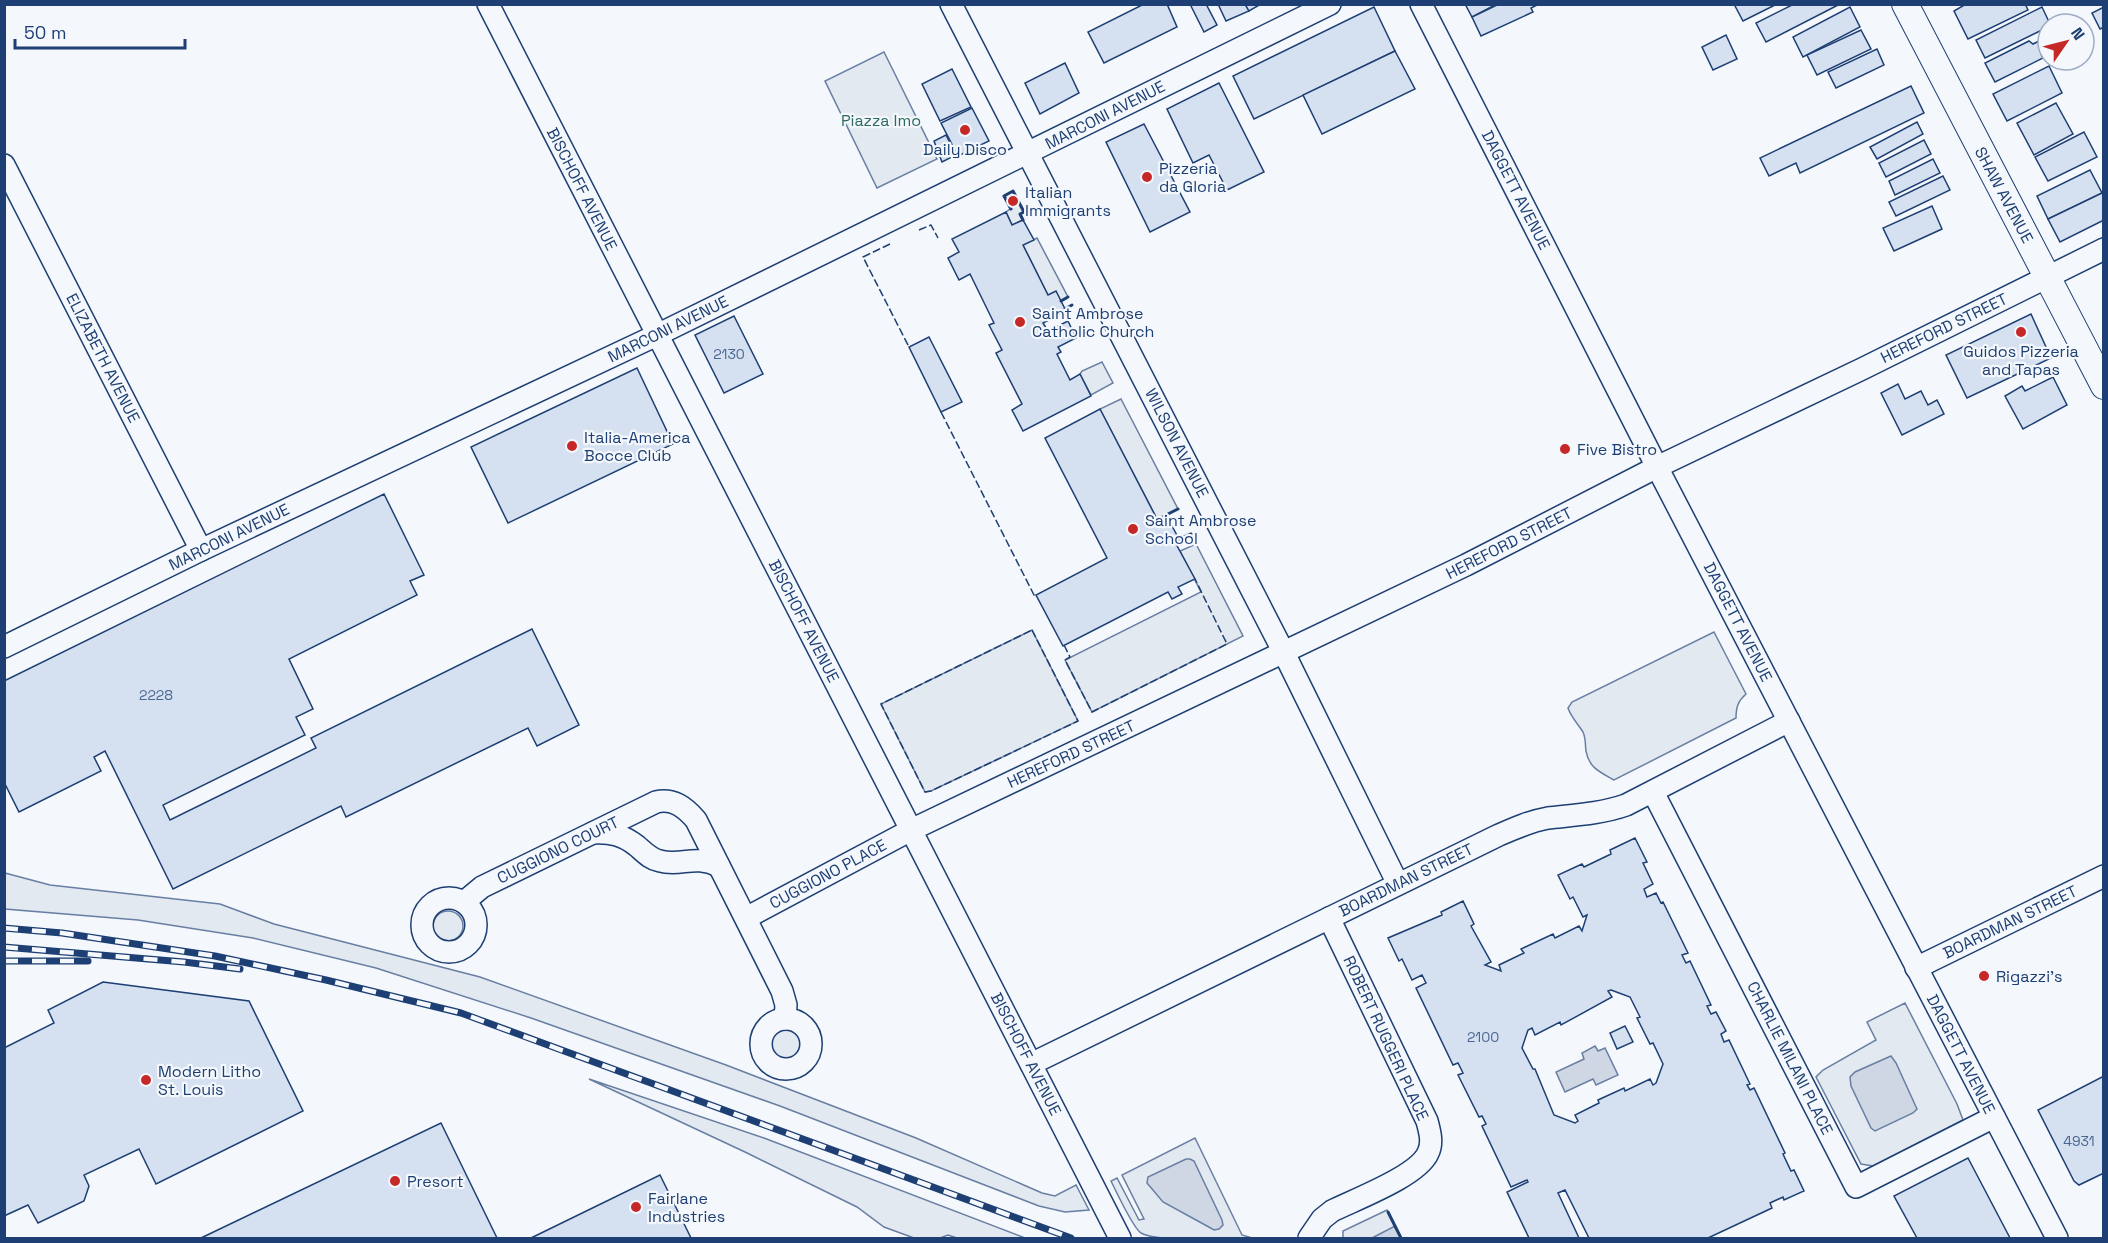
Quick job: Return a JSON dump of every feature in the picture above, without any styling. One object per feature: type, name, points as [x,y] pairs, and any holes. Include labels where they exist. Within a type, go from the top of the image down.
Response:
[{"type":"street","name":"BISCHOFF AVENUE","points":[[488,4],[1120,1239]]},
{"type":"street","name":"WILSON AVENUE","points":[[951,4],[1283,651],[1398,884]]},
{"type":"street","name":"MARCONI AVENUE","points":[[4,647],[201,550],[657,335],[1330,4]]},
{"type":"street","name":"DAGGETT AVENUE","points":[[1421,4],[2056,1239]]},
{"type":"street","name":"SHAW AVENUE","points":[[1905,4],[2103,386]]},
{"type":"street","name":"ELIZABETH AVENUE","points":[[4,165],[201,550]]},
{"type":"street","name":"HEREFORD STREET","points":[[911,830],[1467,565],[1657,466],[1862,369],[2103,249]]},
{"type":"street","name":"BOARDMAN STREET","points":[[1031,1064],[1398,884],[1526,824],[1547,818],[1609,811],[1626,806],[1789,721]]},
{"type":"street","name":"CHARLIE MILANI PLACE","points":[[1653,792],[1856,1187],[1994,1118]]},
{"type":"street","name":"CUGGIONO COURT","points":[[464,902],[482,887],[656,802],[666,800],[680,805],[696,820],[719,866]]},
{"type":"street","name":"CUGGIONO PLACE","points":[[746,918],[911,830]]},
{"type":"street","points":[[593,833],[610,832],[623,837],[658,861],[669,863],[697,859],[708,860],[719,866],[782,991],[786,1005],[785,1019]]},
{"type":"street","name":"BOARDMAN STREET","points":[[1916,968],[2103,876]]},
{"type":"street","name":"ROBERT RUGGERI PLACE","points":[[1309,1239],[1312,1230],[1332,1211],[1404,1176],[1423,1161],[1431,1147],[1427,1121],[1329,918]]},
{"type":"green space","name":"Piazza Imo","points":[[884,52],[937,159],[877,188],[825,81]]},
{"type":"green space","points":[[1013,191],[1024,212],[1020,214],[1023,220],[1012,225],[1006,212],[1010,209],[1004,196]]},
{"type":"green space","points":[[1037,238],[1068,297],[1061,301],[1048,295],[1023,245]]},
{"type":"green space","points":[[1102,362],[1113,383],[1091,395],[1080,374]]},
{"type":"green space","points":[[1121,399],[1178,509],[1157,519],[1100,409]]},
{"type":"green space","points":[[1196,544],[1243,636],[1092,712],[1065,660],[1201,592],[1180,551]]},
{"type":"green space","points":[[1032,630],[1078,721],[925,792],[881,704]]},
{"type":"green space","points":[[1714,632],[1746,694],[1738,704],[1736,718],[1614,780],[1596,769],[1587,757],[1583,732],[1568,708],[1572,702]]},
{"type":"green space","points":[[5,873],[50,885],[220,904],[274,924],[480,977],[726,1065],[916,1138],[1042,1193],[1055,1196],[1076,1185],[1089,1210],[1065,1212],[1039,1206],[780,1106],[531,1018],[376,968],[253,938],[138,920],[5,909]]},
{"type":"green space","points":[[448,911],[454,912],[462,920],[462,932],[454,940],[448,941],[442,940],[434,932],[433,926],[434,920],[442,912]]},
{"type":"green space","points":[[1905,1003],[1963,1120],[1873,1166],[1861,1164],[1816,1077],[1823,1070],[1876,1040],[1867,1022]]},
{"type":"green space","points":[[785,1029],[795,1034],[800,1044],[795,1054],[785,1059],[775,1054],[770,1044],[775,1034]]},
{"type":"green space","points":[[589,1079],[764,1138],[1025,1238],[957,1238],[948,1235],[940,1238],[914,1238],[884,1227],[857,1207]]},
{"type":"green space","points":[[1195,1138],[1242,1235],[1252,1238],[1178,1239],[1150,1236],[1141,1233],[1129,1217],[1111,1181],[1117,1178],[1139,1220],[1144,1219],[1122,1175]]},
{"type":"green space","points":[[1387,1210],[1401,1238],[1343,1238],[1343,1231]]},
{"type":"shaded area","points":[[1595,1046],[1598,1051],[1605,1048],[1618,1075],[1596,1085],[1593,1079],[1565,1092],[1556,1072],[1584,1059],[1582,1053]]},
{"type":"shaded area","points":[[1891,1056],[1917,1109],[1875,1131],[1871,1128],[1851,1086],[1850,1077],[1855,1072]]},
{"type":"shaded area","points":[[1186,1159],[1194,1161],[1222,1220],[1223,1225],[1219,1229],[1214,1230],[1163,1202],[1147,1183],[1148,1177]]},
{"type":"shaded area","points":[[1395,1226],[1401,1238],[1372,1238]]},
{"type":"building","points":[[1144,4],[1167,4],[1177,27],[1104,63],[1088,32]]},
{"type":"building","points":[[1190,4],[1206,4],[1217,25],[1204,32]]},
{"type":"building","points":[[1218,4],[1245,4],[1249,11],[1226,21]]},
{"type":"building","points":[[1245,4],[1261,4],[1249,11]]},
{"type":"building","points":[[1465,4],[1497,4],[1472,17]]},
{"type":"building","points":[[1499,4],[1539,4],[1531,8],[1533,12],[1481,36],[1472,17]]},
{"type":"building","points":[[1734,4],[1777,4],[1743,21]]},
{"type":"building","points":[[1794,4],[1840,4],[1766,42],[1756,23]]},
{"type":"building","points":[[1966,4],[2025,4],[2028,10],[1968,39],[1954,11]]},
{"type":"building","points":[[1374,7],[1395,51],[1254,119],[1233,76]]},
{"type":"building","points":[[1850,7],[1860,27],[1803,57],[1793,37]]},
{"type":"building","points":[[2042,7],[2044,12],[2036,12],[2036,33],[1985,58],[1976,40]]},
{"type":"building","points":[[2104,7],[2104,27],[2100,29],[2096,21],[2096,12],[2094,12]]},
{"type":"building","points":[[1861,30],[1871,49],[1817,75],[1807,55]]},
{"type":"building","points":[[1726,35],[1737,59],[1713,70],[1702,47]]},
{"type":"building","points":[[2029,41],[2033,44],[2036,42],[2036,62],[1995,82],[1985,63]]},
{"type":"building","points":[[1877,49],[1884,65],[1836,88],[1828,72]]},
{"type":"building","points":[[1395,51],[1415,89],[1322,134],[1303,95]]},
{"type":"building","points":[[1065,63],[1079,93],[1040,114],[1025,83]]},
{"type":"building","points":[[952,69],[971,107],[940,121],[922,84]]},
{"type":"building","points":[[2037,72],[2052,72],[2062,93],[2007,121],[1993,94]]},
{"type":"building","points":[[1219,83],[1264,172],[1227,190],[1209,155],[1193,163],[1167,109]]},
{"type":"building","points":[[1911,86],[1924,113],[1800,173],[1796,163],[1769,176],[1760,158]]},
{"type":"building","points":[[2056,103],[2073,134],[2034,155],[2017,123]]},
{"type":"building","name":"Daily Disco","points":[[972,108],[989,141],[958,156],[941,123]]},
{"type":"building","points":[[1917,122],[1923,134],[1877,159],[1870,147]]},
{"type":"building","name":"Pizzeria da Gloria","points":[[1144,124],[1190,212],[1150,232],[1106,142]]},
{"type":"building","points":[[2084,132],[2097,157],[2048,181],[2035,157]]},
{"type":"building","points":[[946,135],[956,155],[942,162],[934,141]]},
{"type":"building","points":[[1924,140],[1931,154],[1886,177],[1879,163]]},
{"type":"building","points":[[1933,159],[1940,173],[1895,195],[1889,181]]},
{"type":"building","points":[[2090,170],[2102,193],[2048,219],[2037,196]]},
{"type":"building","points":[[1943,176],[1950,190],[1896,216],[1889,202]]},
{"type":"building","points":[[2102,193],[2104,220],[2060,242],[2048,219]]},
{"type":"building","points":[[1932,206],[1942,229],[1894,251],[1883,228]]},
{"type":"building","name":"Saint Ambrose Catholic Church","points":[[1006,212],[1012,225],[1023,220],[1034,240],[1023,245],[1048,295],[1056,291],[1066,311],[1043,323],[1048,331],[1068,321],[1076,338],[1058,347],[1061,352],[1057,354],[1070,380],[1080,374],[1091,396],[1023,431],[1012,410],[1022,404],[996,353],[1002,350],[989,325],[994,323],[970,274],[959,280],[948,258],[959,252],[952,239]]},
{"type":"building","points":[[2031,314],[2051,358],[1967,398],[1946,355]]},
{"type":"building","points":[[734,316],[763,374],[724,393],[695,335]]},
{"type":"building","points":[[929,337],[962,402],[941,412],[909,347]]},
{"type":"building","name":"Italia-America Bocce Club","points":[[637,368],[673,444],[508,523],[471,447]]},
{"type":"building","points":[[2053,377],[2067,405],[2023,429],[2005,396],[2022,386],[2025,391]]},
{"type":"building","points":[[1898,384],[1905,399],[1921,391],[1928,405],[1937,400],[1944,414],[1902,435],[1881,393]]},
{"type":"building","name":"Saint Ambrose School","points":[[1100,409],[1157,519],[1166,515],[1179,539],[1175,542],[1195,579],[1178,587],[1182,594],[1172,599],[1168,592],[1063,646],[1036,595],[1107,558],[1045,438]]},
{"type":"building","points":[[384,494],[424,575],[410,581],[417,595],[289,659],[313,709],[296,717],[305,735],[163,805],[170,820],[316,748],[311,738],[532,629],[579,725],[537,746],[528,728],[346,817],[341,806],[173,889],[105,751],[94,757],[101,771],[19,812],[4,782],[4,681]]},
{"type":"building","points":[[1635,838],[1647,862],[1643,863],[1653,884],[1644,889],[1647,897],[1656,893],[1661,903],[1663,902],[1688,953],[1682,955],[1686,963],[1690,961],[1711,1005],[1707,1006],[1711,1014],[1716,1012],[1726,1031],[1721,1034],[1724,1042],[1729,1040],[1750,1084],[1747,1085],[1750,1090],[1754,1088],[1785,1153],[1783,1154],[1791,1171],[1794,1170],[1804,1191],[1784,1200],[1783,1197],[1770,1203],[1772,1208],[1708,1238],[1589,1238],[1565,1190],[1558,1193],[1579,1238],[1529,1238],[1507,1192],[1528,1182],[1527,1180],[1511,1187],[1482,1126],[1486,1124],[1482,1116],[1479,1117],[1458,1075],[1463,1073],[1458,1063],[1453,1065],[1416,988],[1426,983],[1422,975],[1412,980],[1402,959],[1399,961],[1388,938],[1442,915],[1441,912],[1463,901],[1474,924],[1471,926],[1491,962],[1485,965],[1501,971],[1499,965],[1524,953],[1521,949],[1553,934],[1555,938],[1579,926],[1582,931],[1587,915],[1583,917],[1573,897],[1570,899],[1558,875],[1582,864],[1584,867],[1611,854],[1610,850]],"holes":[[[1611,990],[1630,997],[1640,1017],[1637,1018],[1663,1064],[1656,1083],[1653,1085],[1650,1079],[1598,1100],[1599,1103],[1575,1115],[1578,1121],[1575,1123],[1554,1115],[1535,1069],[1522,1048],[1528,1030],[1532,1028],[1535,1035],[1560,1022],[1561,1025],[1612,997],[1608,991]]]},
{"type":"building","name":"Modern Litho St. Louis","points":[[103,982],[249,1001],[303,1111],[156,1184],[139,1149],[84,1175],[89,1186],[84,1201],[38,1223],[28,1205],[4,1216],[4,1048],[54,1023],[48,1010]]},
{"type":"building","points":[[1625,1026],[1633,1042],[1617,1049],[1610,1033]]},
{"type":"building","points":[[2104,1076],[2104,1173],[2079,1185],[2074,1181],[2038,1110]]},
{"type":"building","name":"Presort","points":[[441,1123],[497,1238],[201,1238]]},
{"type":"building","points":[[1968,1158],[2010,1238],[1917,1238],[1894,1196]]},
{"type":"building","name":"Fairlane Industries","points":[[660,1175],[691,1238],[531,1238]]},
{"type":"railway","points":[[4,928],[62,933],[215,956],[461,1013],[1071,1238]]},
{"type":"railway","points":[[4,947],[240,969]]},
{"type":"railway","points":[[4,961],[88,961]]},
{"type":"fence","points":[[919,230],[931,225],[938,238]]},
{"type":"fence","points":[[890,244],[863,257],[909,347]]},
{"type":"fence","points":[[941,412],[1036,595]]},
{"type":"fence","points":[[1064,645],[1070,657],[1065,660],[1092,712],[1227,644],[1195,579]]},
{"type":"fence","points":[[1032,630],[1078,721],[925,792],[881,704],[1032,630]]},
{"type":"wall","points":[[1011,209],[1004,196],[1013,191],[1024,212],[1020,214],[1023,220]]},
{"type":"wall","points":[[1061,301],[1068,297]]},
{"type":"wall","points":[[1065,309],[1072,305]]},
{"type":"wall","points":[[1166,515],[1178,509]]},
{"type":"wall","points":[[1179,539],[1191,534]]},
{"type":"wall","points":[[1388,1212],[1401,1238]]},
{"type":"place","name":"Daily Disco","points":[[965,130]]},
{"type":"place","name":"Pizzeria da Gloria","points":[[1147,177]]},
{"type":"place","name":"Italian Immigrants","points":[[1013,201]]},
{"type":"place","name":"Saint Ambrose Catholic Church","points":[[1020,322]]},
{"type":"place","name":"Guidos Pizzeria and Tapas","points":[[2021,332]]},
{"type":"place","name":"Italia-America Bocce Club","points":[[572,446]]},
{"type":"place","name":"Five Bistro","points":[[1565,449]]},
{"type":"place","name":"Saint Ambrose School","points":[[1133,529]]},
{"type":"place","name":"Rigazzi's","points":[[1984,976]]},
{"type":"place","name":"Modern Litho St. Louis","points":[[146,1080]]},
{"type":"place","name":"Presort","points":[[395,1181]]},
{"type":"place","name":"Fairlane Industries","points":[[636,1207]]}]
